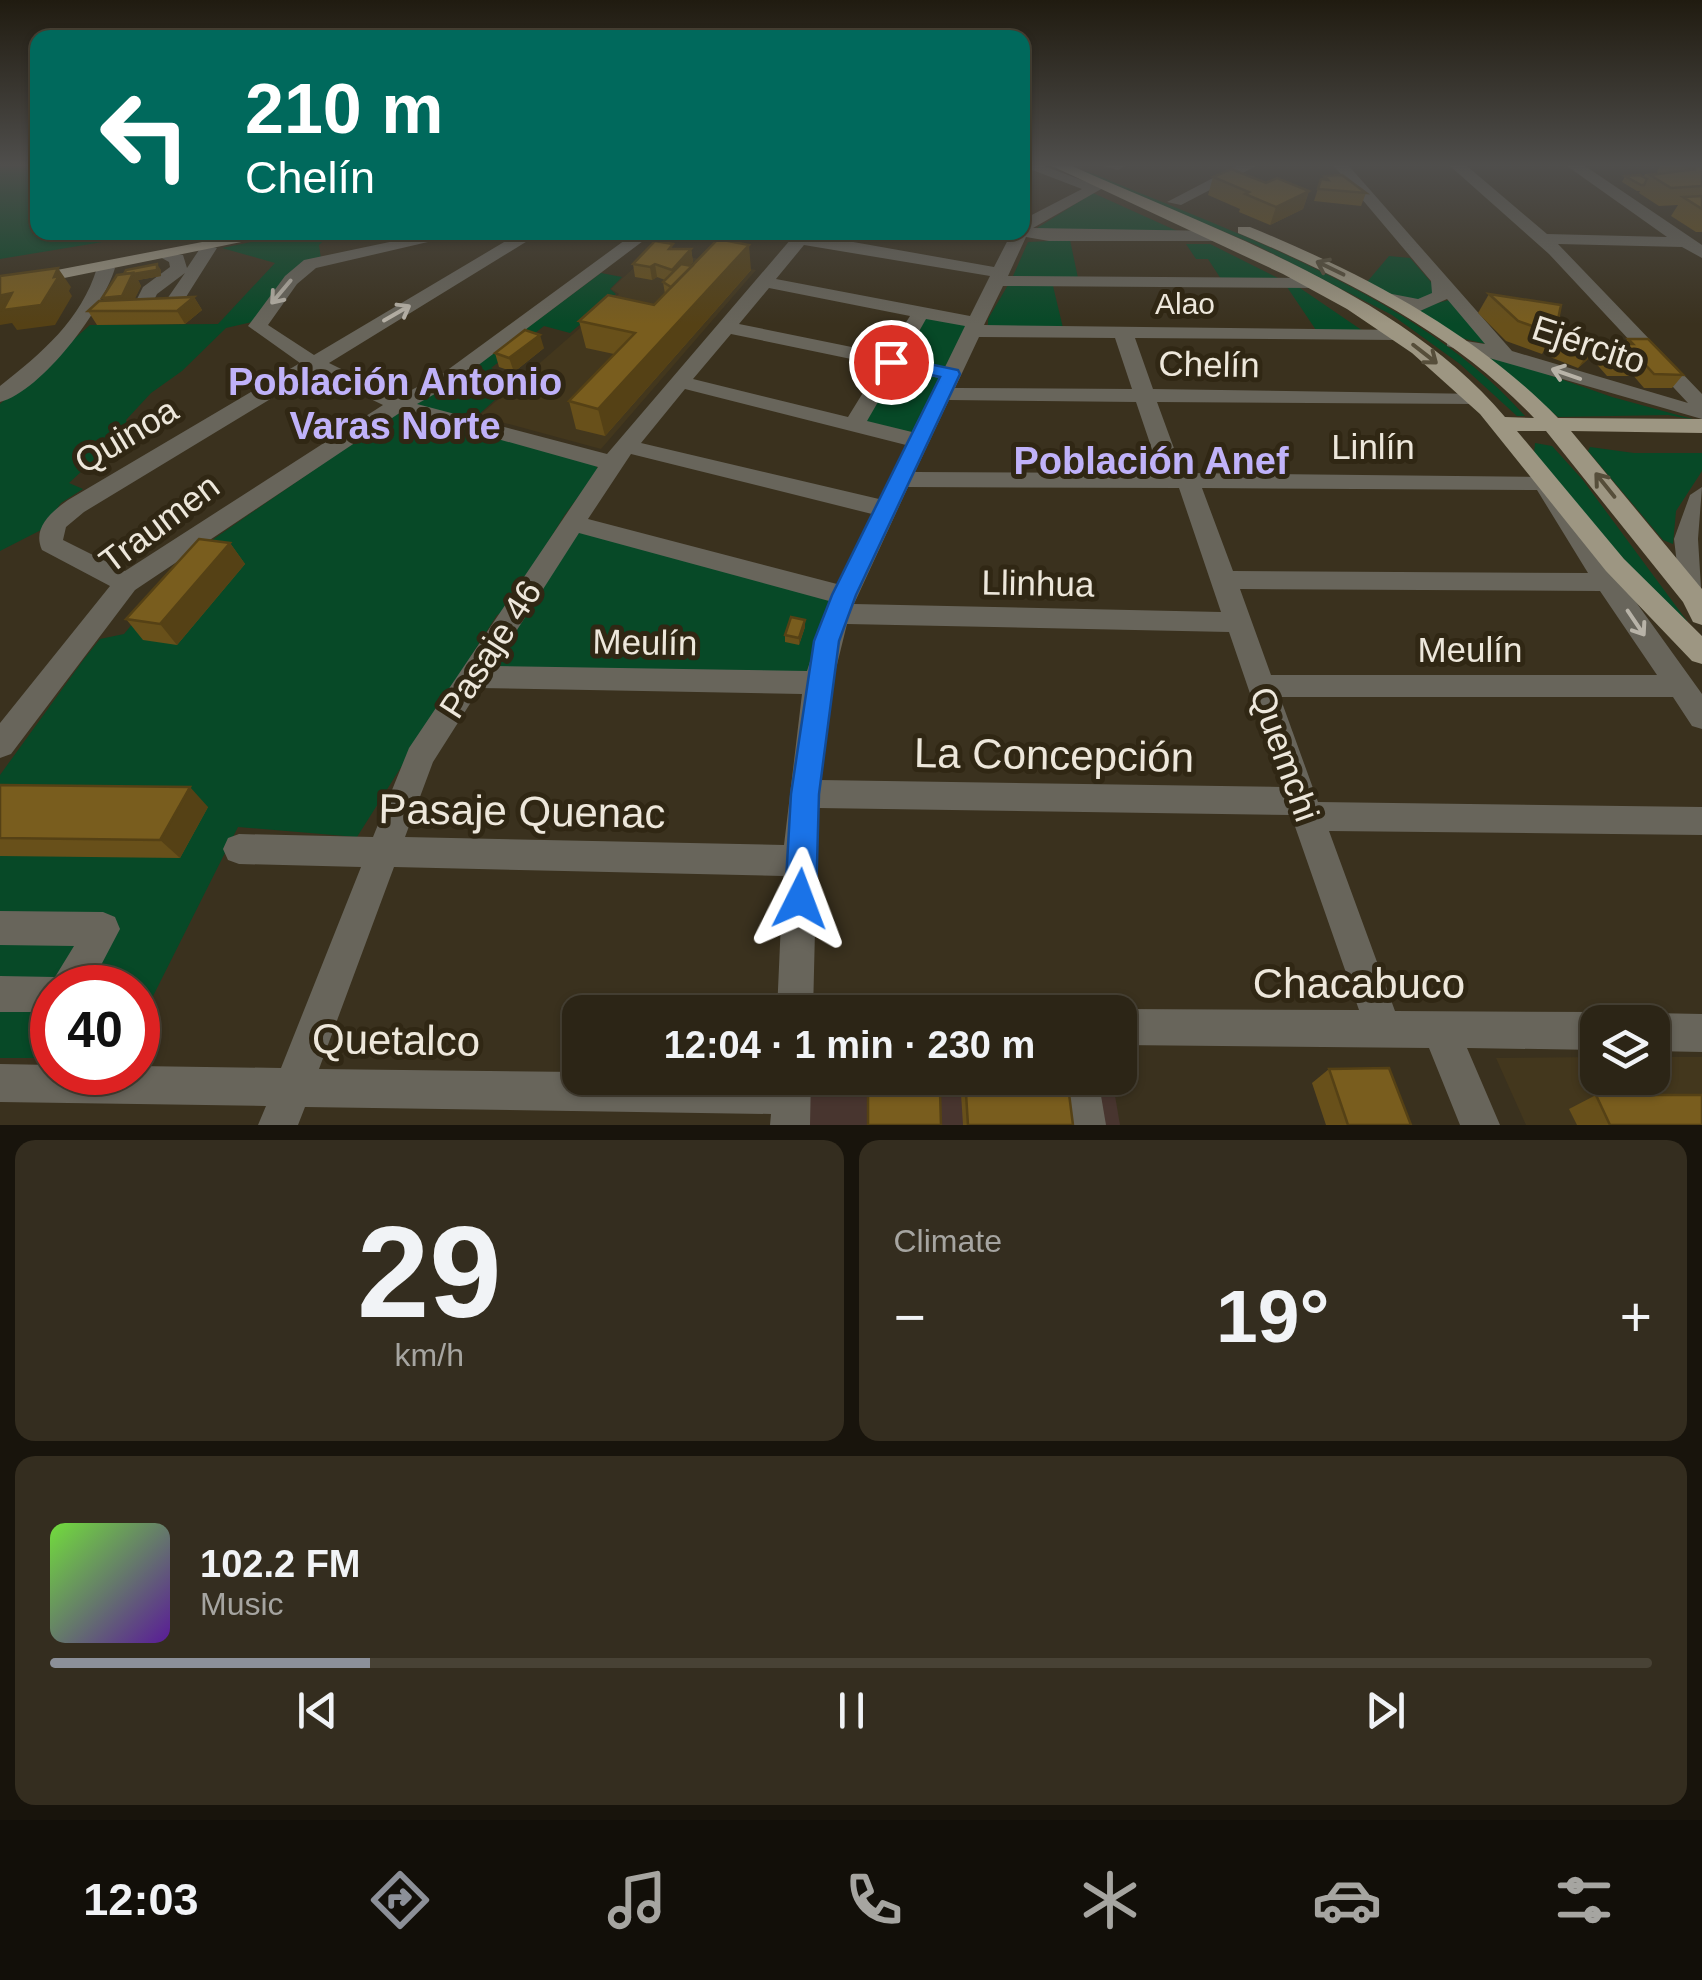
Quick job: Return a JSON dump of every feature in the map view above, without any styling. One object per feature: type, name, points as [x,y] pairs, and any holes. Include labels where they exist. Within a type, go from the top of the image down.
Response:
[{"type":"main road","points":[[1180,218],[1314,283],[1397,334],[1475,398],[1615,565],[1702,653]]},
{"type":"main road","points":[[1214,218],[1316,261],[1386,298],[1454,342],[1561,433],[1692,592]]},
{"type":"main road","points":[[0,286],[106,268],[178,267],[215,240]]},
{"type":"main road","points":[[0,273],[215,240]]},
{"type":"main road","name":"Ejército","points":[[1508,433],[1702,426]]},
{"type":"main road","name":"Ejército","points":[[1561,433],[1702,442]]},
{"type":"street","points":[[1385,218],[1504,353]]},
{"type":"street","points":[[1524,218],[1702,410]]},
{"type":"street","points":[[1651,218],[1702,254]]},
{"type":"street","points":[[1030,232],[1049,236],[1219,236]]},
{"type":"street","points":[[1546,239],[1685,242]]},
{"type":"street","points":[[178,267],[188,286],[173,304],[141,309],[156,284],[178,267],[215,240]]},
{"type":"street","points":[[423,240],[317,262],[299,271],[259,320],[260,331],[313,363],[398,405],[886,508]]},
{"type":"street","name":"Quinoa","points":[[126,583],[50,544],[56,523],[76,506],[521,240]]},
{"type":"street","name":"Traumen","points":[[0,746],[126,583],[366,423],[449,378],[636,240]]},
{"type":"street","name":"Pasaje 46","points":[[278,1125],[413,770],[618,454],[800,240]]},
{"type":"street","points":[[822,240],[998,277],[1314,283]]},
{"type":"street","points":[[796,995],[805,794],[818,683],[840,605],[1017,240]]},
{"type":"street","points":[[0,396],[57,346],[88,309],[106,268]]},
{"type":"street","name":"Alao","points":[[765,282],[920,312],[974,327],[1397,334]]},
{"type":"street","points":[[99,289],[156,284]]},
{"type":"street","points":[[1386,298],[1425,304],[1441,295],[1440,284]]},
{"type":"street","points":[[854,425],[920,312]]},
{"type":"street","name":"Chelín","points":[[726,328],[891,362],[946,384],[1145,396],[1475,398]]},
{"type":"street","name":"Quemchi","points":[[1123,332],[1145,396],[1223,580],[1383,1027]]},
{"type":"street","name":"Ejército","points":[[1454,342],[1504,353],[1642,399],[1702,410]]},
{"type":"street","points":[[680,382],[919,441]]},
{"type":"street","name":"Linlín","points":[[900,479],[1545,482]]},
{"type":"street","points":[[1545,482],[1568,524],[1702,718]]},
{"type":"street","points":[[1692,592],[1686,539],[1702,495]]},
{"type":"street","name":"Llinhua","points":[[572,523],[840,605],[1238,622]]},
{"type":"street","points":[[1223,580],[1608,582]]},
{"type":"street","name":"Meulín","points":[[471,677],[818,683]]},
{"type":"street","name":"Meulín","points":[[1261,686],[1678,686]]},
{"type":"street","name":"La Concepción","points":[[805,794],[1702,821]]},
{"type":"street","name":"Pasaje Quenac","points":[[239,850],[802,861]]},
{"type":"street","points":[[0,928],[103,929],[82,965]]},
{"type":"street","points":[[0,994],[30,994]]},
{"type":"street","name":"Chacabuco","points":[[1137,1027],[1580,1031]]},
{"type":"street","points":[[1439,1028],[1480,1125]]},
{"type":"street","points":[[1670,1032],[1702,1033]]},
{"type":"street","name":"Quetalco","points":[[0,1082],[791,1099]]},
{"type":"street","points":[[1082,1095],[1086,1125]]},
{"type":"shaded area","points":[[653,250],[756,270],[601,449],[479,416],[619,294],[611,289]]},
{"type":"shaded area","points":[[1580,1057],[1580,1095],[1670,1095],[1670,1057],[1702,1057],[1702,1125],[1526,1125],[1496,1058]]},
{"type":"shaded area","points":[[807,1095],[1115,1095],[1120,1125],[806,1125]]},
{"type":"green space","points":[[0,218],[30,218],[30,240],[115,240],[0,259]]},
{"type":"green space","points":[[1052,218],[1149,218],[1186,235],[1034,230]]},
{"type":"green space","points":[[1193,218],[1266,246],[1380,303],[1433,336],[1482,374],[1525,416],[1517,416],[1460,364],[1392,315],[1256,245]]},
{"type":"green space","points":[[261,240],[324,240],[319,245],[321,259],[252,322],[226,328],[182,371],[151,393],[126,420],[129,427],[69,483],[83,489],[61,503],[43,529],[0,551],[0,404],[90,325],[218,324],[275,263],[222,248]]},
{"type":"green space","points":[[1070,240],[1078,278],[1013,276],[1028,242]]},
{"type":"green space","points":[[1186,244],[1210,244],[1278,278],[1221,279],[1208,259],[1196,259]]},
{"type":"green space","points":[[1389,256],[1410,258],[1437,289],[1428,299],[1400,299],[1367,282]]},
{"type":"green space","points":[[601,273],[622,277],[610,289],[616,294],[570,333],[544,326],[491,368],[519,378],[464,428],[596,464],[598,470],[564,516],[506,611],[497,615],[357,837],[238,827],[160,982],[160,965],[30,965],[30,1058],[0,1058],[0,775],[100,639],[124,634],[189,556],[398,412],[468,372]]},
{"type":"green space","points":[[1008,285],[1053,286],[1063,328],[988,326],[988,319]]},
{"type":"green space","points":[[1297,286],[1363,331],[1316,330],[1287,287]]},
{"type":"green space","points":[[1449,300],[1486,344],[1461,338],[1415,309]]},
{"type":"green space","points":[[922,314],[972,324],[916,437],[857,424]]},
{"type":"green space","points":[[1495,356],[1612,397],[1696,420],[1668,415],[1558,417],[1487,358]]},
{"type":"green space","points":[[1535,443],[1552,446],[1582,479],[1687,621],[1682,622],[1586,518],[1534,454]]},
{"type":"green space","points":[[1590,447],[1634,453],[1702,453],[1702,471],[1676,511],[1673,544],[1663,540],[1588,451]]},
{"type":"green space","points":[[577,528],[835,599],[810,676],[486,671]]},
{"type":"building","points":[[717,240],[749,245],[598,409],[569,401],[635,333],[579,321],[608,295],[654,305]]},
{"type":"building","points":[[655,241],[673,244],[669,249],[691,249],[672,270],[655,264],[633,264]]},
{"type":"building","points":[[157,264],[157,270],[124,274],[126,270]]},
{"type":"building","points":[[681,264],[692,266],[671,287],[663,282]]},
{"type":"building","points":[[58,268],[54,277],[59,276],[41,305],[3,310],[12,293],[0,299],[0,276]]},
{"type":"building","points":[[133,273],[122,296],[102,298],[117,275]]},
{"type":"building","points":[[1489,294],[1561,305],[1555,334],[1518,321]]},
{"type":"building","points":[[194,297],[177,311],[88,311],[99,301]]},
{"type":"building","points":[[525,330],[540,335],[509,358],[495,353]]},
{"type":"building","points":[[1567,335],[1596,347],[1587,355],[1558,343]]},
{"type":"building","points":[[1628,339],[1648,339],[1683,375],[1654,374],[1626,344],[1633,344]]},
{"type":"building","points":[[1602,347],[1625,347],[1640,363],[1616,362]]},
{"type":"building","points":[[199,539],[230,543],[160,624],[126,619]]},
{"type":"building","points":[[791,617],[805,620],[799,638],[785,635]]},
{"type":"building","points":[[0,785],[190,787],[160,840],[0,838]]},
{"type":"building","points":[[1389,1068],[1411,1125],[1348,1125],[1329,1069]]},
{"type":"building","points":[[868,1095],[940,1095],[941,1125],[868,1125]]},
{"type":"building","points":[[966,1095],[1069,1095],[1073,1125],[968,1125]]},
{"type":"building","points":[[1596,1095],[1702,1095],[1702,1125],[1610,1125]]},
{"type":"district","name":"Población Antonio Varas Norte","points":[[395,404]]},
{"type":"district","name":"Población Anef","points":[[1151,461]]},
{"type":"route","points":[[800,899],[805,794],[826,641],[844,595],[951,374],[891,362]]}]
